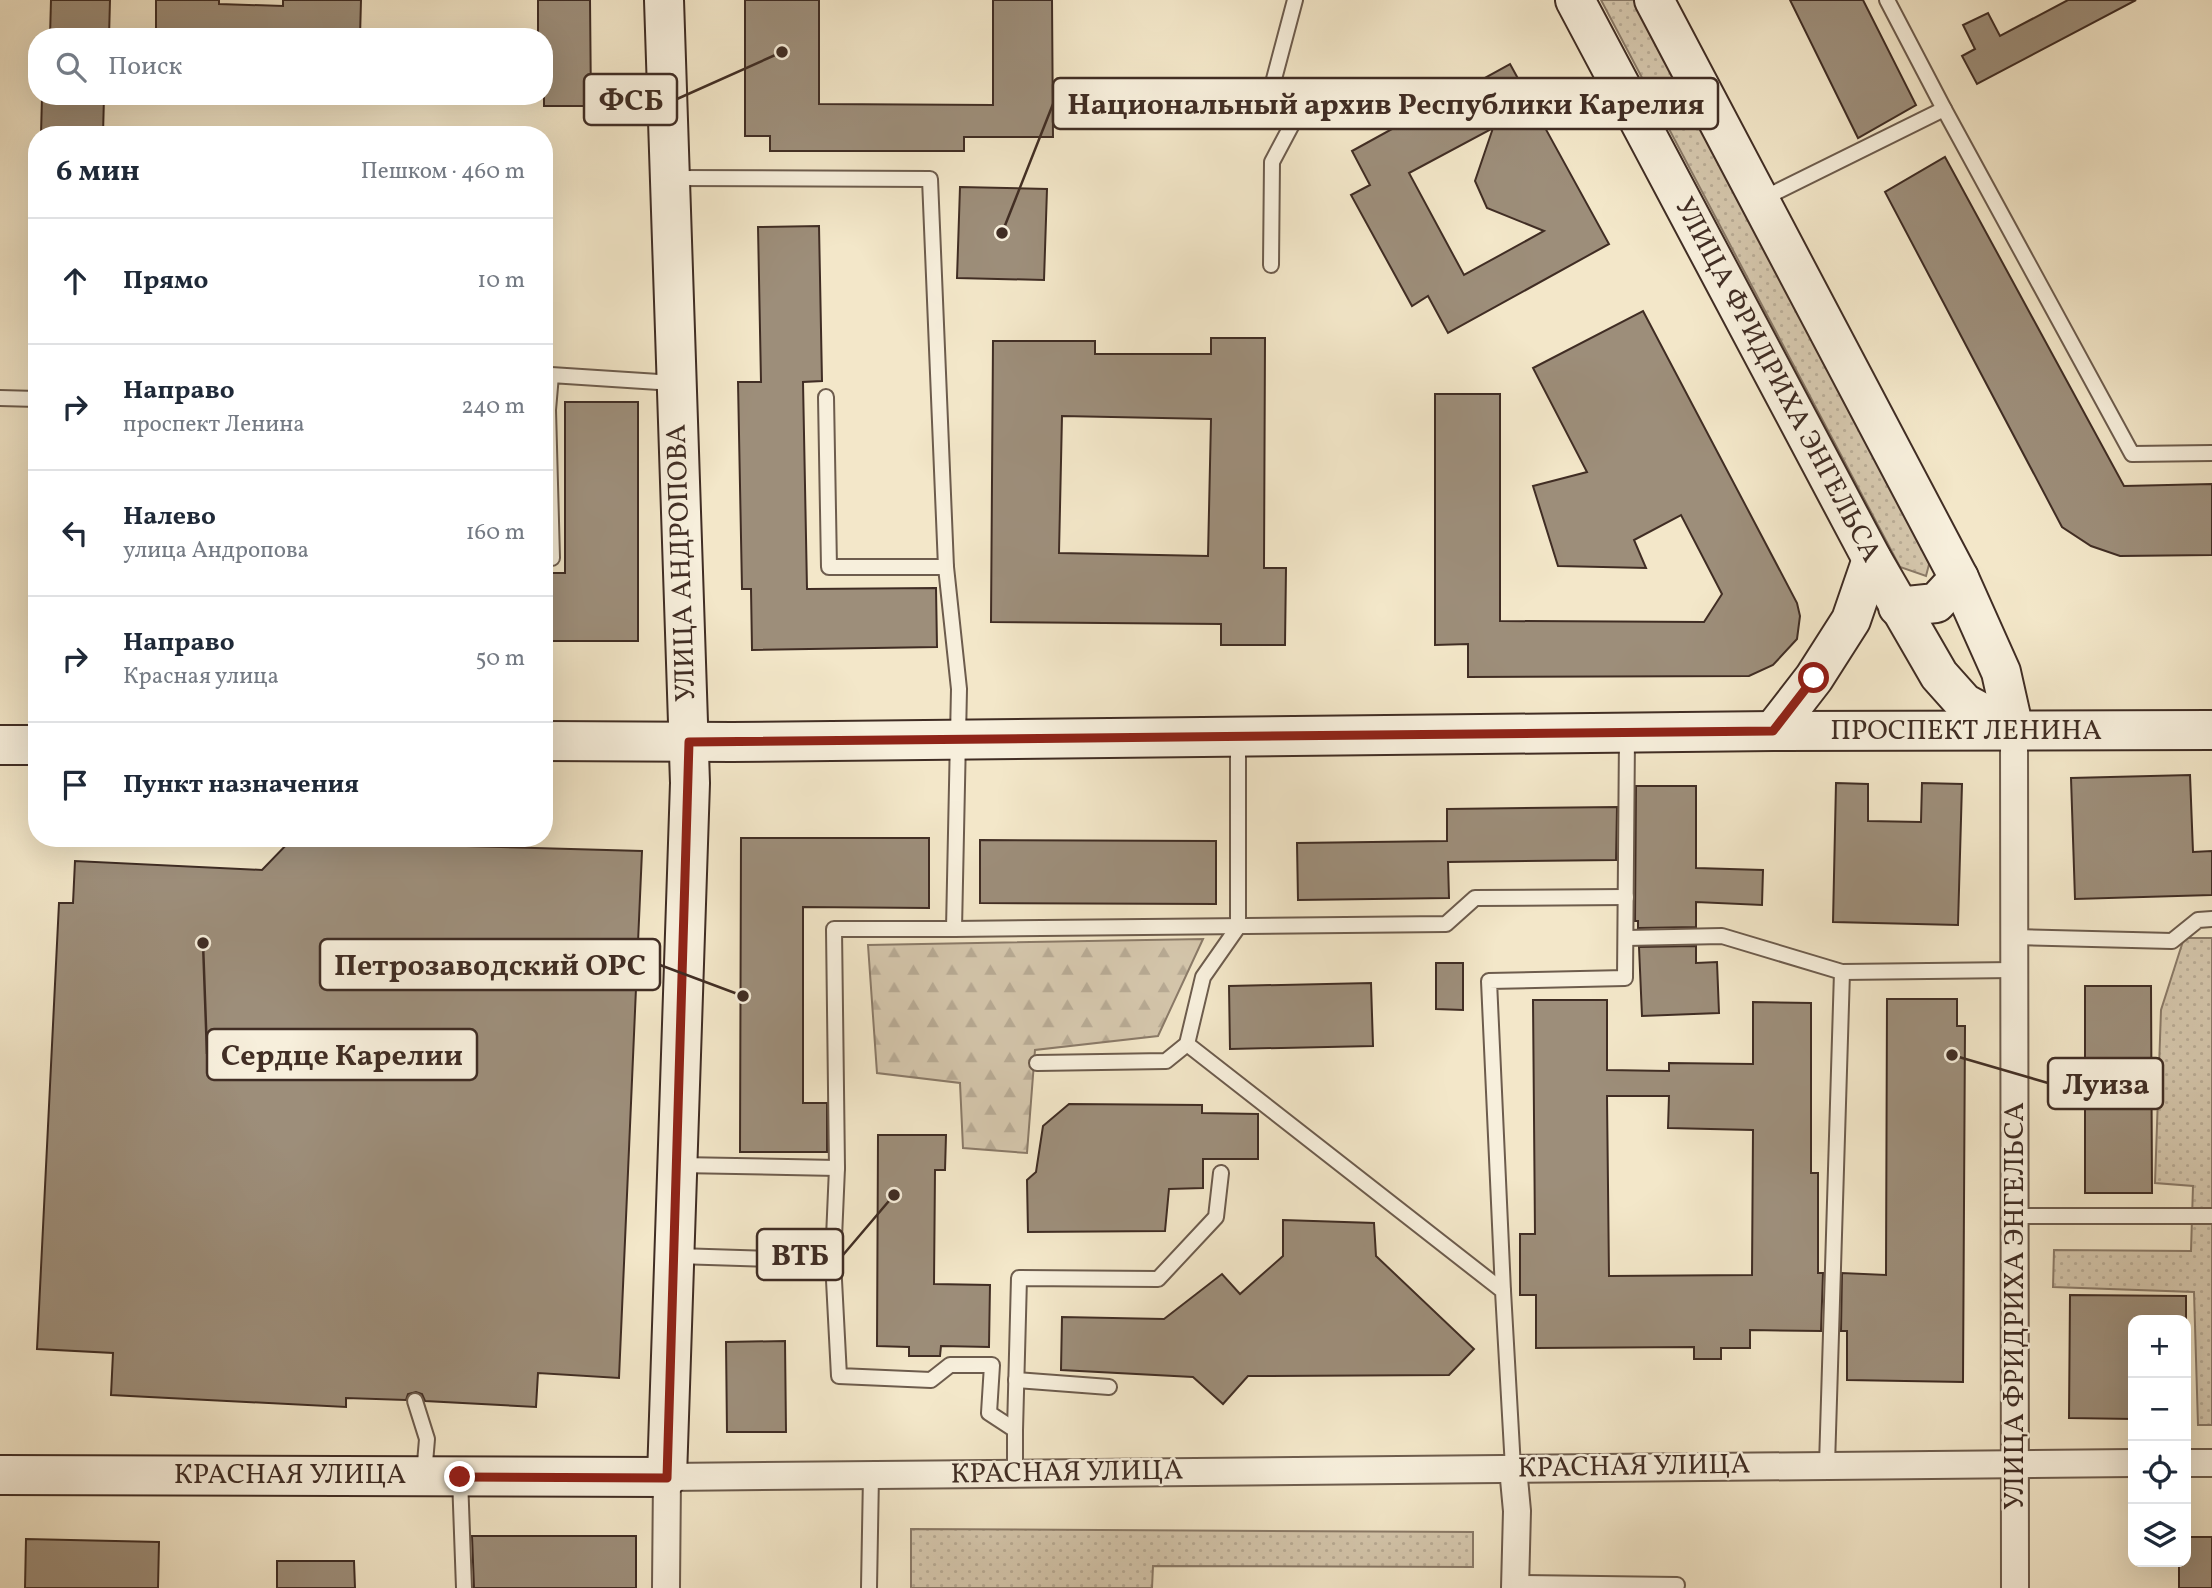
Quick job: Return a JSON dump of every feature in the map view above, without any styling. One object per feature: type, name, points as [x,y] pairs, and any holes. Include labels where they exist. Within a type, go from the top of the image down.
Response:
[{"type":"main road","name":"УЛИЦА АНДРОПОВА","points":[[664,0],[689,742],[667,1478]]},
{"type":"main road","name":"УЛИЦА ФРИДРИХА ЭНГЕЛЬСА","points":[[1575,0],[1898,607],[1939,675],[1964,702],[2014,730]]},
{"type":"main road","name":"УЛИЦА ФРИДРИХА ЭНГЕЛЬСА","points":[[1654,0],[1959,578],[2001,672],[2014,730]]},
{"type":"main road","points":[[1773,731],[1814,678],[1850,620],[1872,559]]},
{"type":"main road","points":[[1898,607],[1936,603],[1959,578]]},
{"type":"main road","name":"ПРОСПЕКТ ЛЕНИНА","points":[[553,741],[2212,730]]},
{"type":"main road","points":[[0,746],[28,745]]},
{"type":"main road","name":"КРАСНАЯ УЛИЦА","points":[[0,1475],[667,1478]]},
{"type":"street","name":"УЛИЦА ФРИДРИХА ЭНГЕЛЬСА","points":[[2014,730],[2015,1588]]},
{"type":"street","name":"КРАСНАЯ УЛИЦА","points":[[667,1478],[2128,1463]]},
{"type":"street","points":[[2191,1463],[2212,1463]]},
{"type":"street","points":[[1513,1468],[1517,1511],[1515,1585]]},
{"type":"street","name":"УЛИЦА АНДРОПОВА","points":[[666,1588],[667,1478]]},
{"type":"lane","points":[[1271,265],[1272,162],[1297,115],[1274,79],[1295,0]]},
{"type":"lane","points":[[1887,0],[2132,454],[2212,453]]},
{"type":"lane","points":[[1759,200],[1944,109]]},
{"type":"lane","points":[[668,178],[930,178],[946,567],[959,688],[954,929]]},
{"type":"lane","points":[[553,375],[676,383]]},
{"type":"lane","points":[[826,397],[829,567],[946,567]]},
{"type":"lane","points":[[0,398],[28,399]]},
{"type":"lane","points":[[1513,1468],[1489,981],[1625,978],[1627,733]]},
{"type":"lane","points":[[1037,1063],[1166,1061],[1187,1044],[1203,977],[1238,927],[1238,737]]},
{"type":"lane","points":[[1015,1430],[989,1413],[992,1365],[950,1365],[931,1380],[839,1376],[833,1261],[837,1168],[834,929],[1446,924],[1475,898],[1626,897]]},
{"type":"lane","points":[[2014,937],[2172,941],[2198,920],[2212,919]]},
{"type":"lane","points":[[1626,938],[1722,936],[1842,972],[2014,970]]},
{"type":"lane","points":[[1827,1465],[1842,972]]},
{"type":"lane","points":[[1187,1044],[1503,1290]]},
{"type":"lane","points":[[678,1165],[837,1168]]},
{"type":"lane","points":[[1015,1474],[1019,1278],[1158,1279],[1216,1217],[1221,1172]]},
{"type":"lane","points":[[2014,1216],[2212,1216]]},
{"type":"lane","points":[[675,1256],[833,1261]]},
{"type":"lane","points":[[1016,1380],[1109,1387]]},
{"type":"lane","points":[[415,1401],[442,1476],[464,1588]]},
{"type":"lane","points":[[869,1588],[871,1475]]},
{"type":"lane","points":[[1515,1585],[1676,1585]]},
{"type":"green space","points":[[1601,0],[1635,0],[1933,549],[1926,576],[1900,567]]},
{"type":"green space","points":[[2184,938],[2212,938],[2212,1425],[2198,1425],[2194,1292],[2053,1287],[2054,1250],[2191,1251],[2193,1186],[2155,1183],[2161,1010]]},
{"type":"green space","points":[[1203,939],[1158,1036],[1035,1050],[1027,1153],[963,1148],[960,1083],[877,1073],[868,945]]},
{"type":"green space","points":[[911,1529],[1473,1532],[1473,1567],[1153,1566],[1152,1588],[911,1588]]},
{"type":"building","points":[[51,0],[110,0],[109,28],[50,28]]},
{"type":"building","points":[[156,0],[219,0],[219,4],[283,6],[283,0],[361,0],[360,28],[156,28]]},
{"type":"building","points":[[538,0],[590,0],[591,106],[544,106],[553,105],[553,28],[538,28]]},
{"type":"building","points":[[745,0],[819,0],[819,104],[993,105],[993,0],[1052,0],[1053,137],[964,137],[964,151],[770,151],[770,136],[745,136]]},
{"type":"building","points":[[1790,0],[1863,0],[1916,105],[1858,138]]},
{"type":"building","points":[[2068,0],[2136,0],[1977,84],[1962,56],[1975,49],[1963,25],[1988,13],[2000,36]]},
{"type":"building","points":[[1510,64],[1609,244],[1448,333],[1428,296],[1412,306],[1351,195],[1370,185],[1352,151]],"holes":[[[1493,128],[1475,181],[1487,208],[1544,231],[1464,275],[1409,173]]]},
{"type":"building","points":[[42,105],[104,105],[103,126],[41,126]]},
{"type":"building","points":[[1945,157],[2124,486],[2212,484],[2212,555],[2120,556],[2091,546],[2062,527],[1885,192]]},
{"type":"building","points":[[960,187],[1047,189],[1044,280],[957,278]]},
{"type":"building","points":[[819,226],[822,381],[803,382],[807,589],[936,588],[937,647],[752,650],[751,589],[742,589],[738,382],[761,382],[758,227]]},
{"type":"building","points":[[1643,311],[1797,603],[1800,616],[1797,639],[1773,665],[1749,676],[1468,677],[1468,644],[1435,645],[1435,394],[1500,394],[1500,621],[1704,622],[1722,594],[1681,515],[1634,540],[1646,568],[1558,566],[1533,486],[1587,472],[1533,368]]},
{"type":"building","points":[[1211,338],[1265,338],[1264,568],[1286,568],[1285,645],[1221,645],[1221,624],[991,622],[993,341],[1095,341],[1095,354],[1211,354]],"holes":[[[1062,416],[1211,419],[1208,556],[1059,553]]]},
{"type":"building","points":[[565,402],[638,402],[638,641],[553,641],[553,573],[565,573]]},
{"type":"building","points":[[2190,775],[2193,852],[2212,851],[2212,895],[2075,899],[2071,778]]},
{"type":"building","points":[[1836,783],[1868,784],[1868,821],[1921,822],[1922,783],[1962,784],[1958,925],[1833,922]]},
{"type":"building","points":[[1636,786],[1696,786],[1696,868],[1763,870],[1762,905],[1696,902],[1696,927],[1638,928],[1638,921],[1635,921]]},
{"type":"building","points":[[1617,807],[1616,860],[1448,862],[1449,898],[1298,900],[1297,843],[1447,841],[1447,809]]},
{"type":"building","points":[[741,838],[929,838],[929,908],[803,907],[803,1103],[827,1103],[827,1152],[740,1152]]},
{"type":"building","points":[[980,840],[1216,841],[1216,904],[980,903]]},
{"type":"building","points":[[284,847],[501,847],[642,851],[619,1378],[538,1373],[536,1407],[425,1401],[422,1394],[416,1392],[408,1394],[406,1400],[346,1398],[346,1407],[111,1395],[113,1353],[37,1349],[59,903],[73,903],[75,861],[262,870]]},
{"type":"building","points":[[1696,946],[1696,963],[1717,962],[1719,1013],[1642,1016],[1639,947]]},
{"type":"building","points":[[1436,963],[1463,963],[1463,1010],[1436,1009]]},
{"type":"building","points":[[1371,983],[1373,1046],[1230,1049],[1229,986]]},
{"type":"building","points":[[2085,986],[2151,986],[2152,1193],[2085,1193]]},
{"type":"building","points":[[1887,999],[1957,999],[1957,1026],[1965,1026],[1963,1382],[1847,1380],[1847,1331],[1841,1331],[1842,1273],[1886,1275]]},
{"type":"building","points":[[1533,1000],[1607,1000],[1607,1070],[1669,1071],[1669,1063],[1753,1064],[1753,1002],[1811,1003],[1811,1173],[1818,1173],[1818,1273],[1823,1273],[1821,1331],[1750,1330],[1750,1348],[1721,1348],[1721,1359],[1694,1359],[1694,1347],[1536,1348],[1536,1295],[1520,1295],[1520,1234],[1535,1234]],"holes":[[[1607,1096],[1669,1096],[1668,1128],[1753,1130],[1752,1275],[1609,1276]]]},
{"type":"building","points":[[1069,1104],[1202,1105],[1202,1113],[1258,1114],[1258,1159],[1203,1159],[1203,1188],[1169,1189],[1165,1231],[1028,1232],[1027,1180],[1036,1172],[1043,1126]]},
{"type":"building","points":[[878,1135],[946,1135],[945,1170],[935,1170],[934,1284],[990,1285],[989,1347],[941,1346],[940,1356],[909,1356],[909,1347],[877,1346]]},
{"type":"building","points":[[1283,1220],[1374,1223],[1376,1256],[1474,1349],[1449,1375],[1248,1376],[1223,1404],[1193,1377],[1061,1370],[1062,1317],[1164,1319],[1222,1274],[1240,1294],[1283,1256]]},
{"type":"building","points":[[2070,1295],[2186,1296],[2186,1315],[2128,1315],[2128,1419],[2069,1418]]},
{"type":"building","points":[[785,1341],[786,1432],[727,1432],[726,1342]]},
{"type":"building","points":[[472,1536],[636,1536],[636,1588],[474,1588]]},
{"type":"building","points":[[2191,1537],[2212,1537],[2212,1588],[2179,1588],[2179,1567],[2191,1567]]},
{"type":"building","points":[[26,1539],[159,1542],[158,1588],[25,1588]]},
{"type":"building","points":[[277,1561],[354,1561],[355,1588],[277,1588]]},
{"type":"place","name":"ФСБ","points":[[782,52]]},
{"type":"place","name":"Национальный архив Республики Карелия","points":[[1002,233]]},
{"type":"place","name":"Сердце Карелии","points":[[203,943]]},
{"type":"place","name":"Петрозаводский ОРС","points":[[743,996]]},
{"type":"place","name":"Луиза","points":[[1952,1055]]},
{"type":"place","name":"ВТБ","points":[[894,1195]]},
{"type":"route","points":[[460,1477],[667,1478],[690,783],[689,742],[1773,731],[1814,678]]}]
